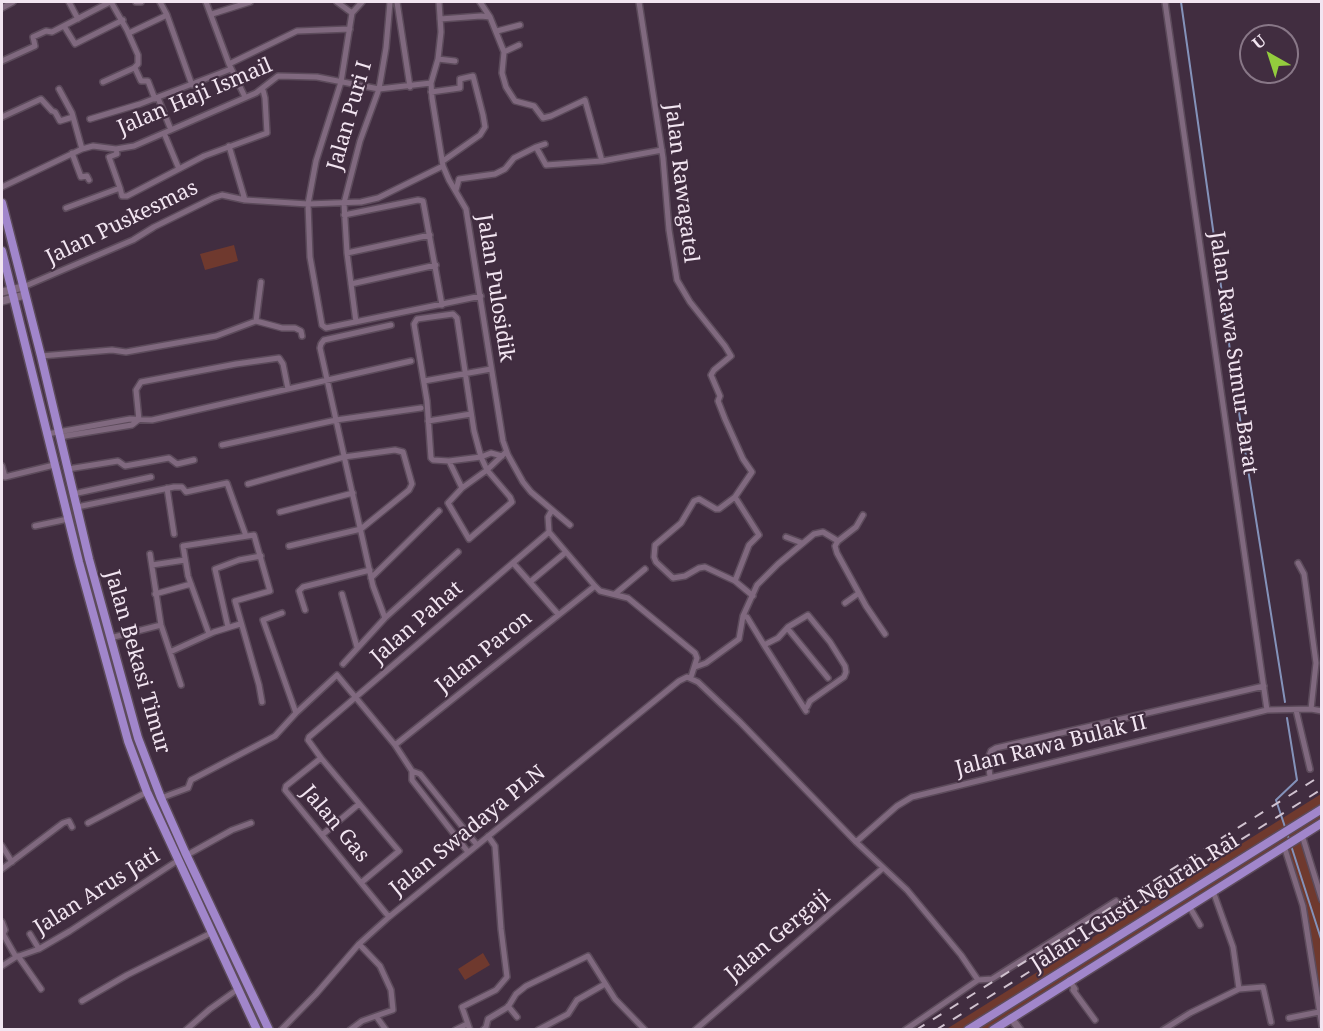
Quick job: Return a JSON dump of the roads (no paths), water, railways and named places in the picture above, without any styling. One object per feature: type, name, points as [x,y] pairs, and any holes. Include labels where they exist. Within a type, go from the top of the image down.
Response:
[{"type":"main road","name":"Jalan Bekasi Timur","points":[[2,202],[109,638],[138,738],[161,798],[269,1029]]},
{"type":"main road","name":"Jalan Bekasi Timur","points":[[2,251],[54,465],[119,710],[147,792],[177,861],[257,1029]]},
{"type":"main road","name":"Jalan I Gusti Ngurah Rai","points":[[968,1029],[981,1026],[1322,809]]},
{"type":"main road","name":"Jalan I Gusti Ngurah Rai","points":[[993,1029],[1322,823]]},
{"type":"street","points":[[2,8],[12,2]]},
{"type":"street","points":[[69,2],[78,19]]},
{"type":"street","points":[[2,61],[35,46],[33,37],[64,26],[111,2],[129,33],[138,55],[138,64],[135,68],[103,82]]},
{"type":"street","points":[[160,2],[167,15],[192,85]]},
{"type":"street","points":[[206,2],[230,67],[245,97]]},
{"type":"street","points":[[212,14],[250,2]]},
{"type":"street","points":[[337,2],[352,13]]},
{"type":"street","points":[[362,2],[352,13],[341,82],[316,161],[308,204],[310,257],[322,324],[326,328],[481,296]]},
{"type":"street","name":"Jalan Puri I","points":[[356,322],[347,253],[344,203],[353,164],[379,89],[390,2]]},
{"type":"street","points":[[397,2],[410,87]]},
{"type":"street","name":"Jalan Pulosidik","points":[[439,2],[438,59],[431,83],[431,92],[443,164],[449,180],[466,208],[504,454],[531,492],[570,525]]},
{"type":"street","points":[[480,2],[497,31],[504,52],[502,73],[506,87],[515,101],[534,106],[543,118],[585,100],[602,161]]},
{"type":"street","name":"Jalan Rawagatel","points":[[639,2],[662,150],[669,230],[677,280],[690,302],[729,353],[730,358],[711,375],[720,396],[718,401],[725,419],[743,459],[752,472],[735,497]]},
{"type":"street","name":"Jalan Rawa Sumur Barat","points":[[1165,2],[1267,710]]},
{"type":"street","points":[[129,33],[167,15]]},
{"type":"street","points":[[440,19],[490,17]]},
{"type":"street","points":[[64,26],[75,44],[123,20]]},
{"type":"street","points":[[389,22],[400,20]]},
{"type":"street","points":[[497,31],[520,25]]},
{"type":"street","points":[[90,119],[192,85],[297,32],[350,29]]},
{"type":"street","points":[[504,52],[519,45]]},
{"type":"street","points":[[438,59],[455,61]]},
{"type":"street","points":[[135,68],[141,81],[148,81],[171,130]]},
{"type":"street","name":"Jalan Haji Ismail","points":[[2,187],[82,149],[93,146],[116,149],[134,146],[263,90],[275,78],[282,75],[317,77],[379,89],[431,83]]},
{"type":"street","name":"Jalan Puskesmas","points":[[24,291],[222,195],[245,200],[308,204],[344,203],[378,198],[443,164],[474,140],[485,127],[474,77],[460,79],[460,88],[431,92]]},
{"type":"street","points":[[59,88],[73,117],[82,149]]},
{"type":"street","points":[[116,149],[118,153],[109,157],[122,196],[127,196],[229,146],[267,133],[263,90]]},
{"type":"street","points":[[2,117],[39,99],[55,112],[60,122],[73,117]]},
{"type":"street","points":[[164,133],[179,169]]},
{"type":"street","points":[[456,190],[459,178],[495,174],[505,169],[514,158],[545,144]]},
{"type":"street","points":[[229,146],[245,200]]},
{"type":"street","points":[[536,147],[546,165],[602,161],[662,150]]},
{"type":"street","points":[[72,153],[81,177],[87,176],[89,180]]},
{"type":"street","points":[[66,208],[120,188]]},
{"type":"street","points":[[344,215],[422,200],[442,305]]},
{"type":"street","points":[[347,253],[430,235]]},
{"type":"street","points":[[351,284],[436,265]]},
{"type":"street","points":[[256,321],[261,282]]},
{"type":"street","points":[[2,301],[13,294],[24,291]]},
{"type":"street","points":[[2,292],[13,294]]},
{"type":"street","points":[[504,454],[488,470],[449,501],[448,505],[467,537],[471,539],[512,502],[488,470],[481,457],[471,414],[455,315],[417,319],[414,324],[424,381],[431,458],[449,461],[481,457],[491,453],[504,454]]},
{"type":"street","points":[[41,356],[112,350],[132,351],[216,336],[256,321],[279,327],[295,328],[301,332],[302,336]]},
{"type":"street","points":[[385,618],[371,578],[320,348],[324,340],[391,325]]},
{"type":"street","points":[[139,420],[136,390],[141,382],[274,358],[282,360],[288,389]]},
{"type":"street","points":[[47,434],[60,436],[130,419],[152,420],[411,361]]},
{"type":"street","points":[[424,381],[491,369]]},
{"type":"street","points":[[222,445],[336,420],[421,408]]},
{"type":"street","points":[[428,421],[471,414]]},
{"type":"street","points":[[248,484],[344,457],[400,450],[405,455],[412,484],[409,490],[361,529],[289,546]]},
{"type":"street","points":[[68,469],[118,461],[125,466],[169,458],[177,465],[194,460]]},
{"type":"street","points":[[449,461],[462,489]]},
{"type":"street","points":[[2,466],[5,477],[54,465]]},
{"type":"street","points":[[74,494],[151,477]]},
{"type":"street","points":[[76,507],[167,488],[181,487],[186,492],[227,483],[246,536]]},
{"type":"street","points":[[167,488],[174,534]]},
{"type":"street","points":[[280,512],[353,493]]},
{"type":"street","points":[[735,581],[749,545],[759,535],[735,497],[719,509],[700,499],[696,500],[681,523],[655,545],[654,557],[673,578],[685,576],[702,567],[735,581],[753,596]]},
{"type":"street","points":[[552,510],[548,517],[549,532],[595,586],[600,591],[628,598],[695,653],[697,658],[691,677],[740,722],[926,912],[978,980]]},
{"type":"street","points":[[371,578],[439,511]]},
{"type":"street","points":[[863,515],[856,527],[835,546],[859,593],[885,634]]},
{"type":"street","points":[[35,526],[68,519]]},
{"type":"street","name":"Jalan Pahat","points":[[321,758],[309,740],[310,735],[549,532]]},
{"type":"street","points":[[695,667],[706,663],[739,639],[743,615],[757,585],[802,543],[821,532],[838,541]]},
{"type":"street","points":[[209,634],[191,584],[184,545],[254,535],[270,591],[236,601],[240,624],[262,702]]},
{"type":"street","points":[[786,537],[802,543]]},
{"type":"street","points":[[343,664],[385,618],[458,552]]},
{"type":"street","points":[[530,582],[566,552]]},
{"type":"street","points":[[150,554],[161,625],[181,685]]},
{"type":"street","points":[[228,627],[214,569],[239,560],[261,556]]},
{"type":"street","points":[[152,565],[185,560]]},
{"type":"street","points":[[513,563],[558,614]]},
{"type":"street","points":[[1298,564],[1304,574],[1316,663],[1311,710]]},
{"type":"street","points":[[615,594],[645,569]]},
{"type":"street","points":[[305,610],[299,591],[303,587],[370,570]]},
{"type":"street","points":[[155,594],[191,584]]},
{"type":"street","name":"Jalan Paron","points":[[395,746],[595,586]]},
{"type":"street","points":[[845,603],[859,593]]},
{"type":"street","points":[[342,594],[357,647]]},
{"type":"street","points":[[282,613],[262,620],[296,713]]},
{"type":"street","points":[[743,615],[747,617],[764,645],[807,709],[810,701],[844,677],[845,666],[808,615],[778,638],[764,645]]},
{"type":"street","points":[[170,652],[209,634],[240,624]]},
{"type":"street","points":[[109,638],[161,625]]},
{"type":"street","points":[[788,629],[828,678]]},
{"type":"street","points":[[161,798],[188,788],[191,780],[275,736],[296,713],[338,675],[395,746],[412,771],[412,780],[468,852]]},
{"type":"street","name":"Jalan Swadaya PLN","points":[[281,1029],[316,994],[359,944],[389,917],[679,681],[691,677]]},
{"type":"street","points":[[990,777],[988,758],[991,751],[996,748],[1264,686]]},
{"type":"street","name":"Jalan Rawa Bulak II","points":[[856,842],[904,800],[1267,710],[1322,711]]},
{"type":"street","points":[[1296,710],[1310,769]]},
{"type":"street","points":[[321,758],[399,851],[362,882]]},
{"type":"street","name":"Jalan Gas","points":[[321,758],[285,788],[389,917]]},
{"type":"street","points":[[412,771],[420,774],[477,845]]},
{"type":"street","points":[[88,823],[147,792]]},
{"type":"street","points":[[322,835],[358,804]]},
{"type":"street","points":[[2,869],[63,823],[69,821],[72,826]]},
{"type":"street","points":[[187,855],[232,830],[250,823]]},
{"type":"street","points":[[454,1029],[469,1027],[462,1007],[496,990],[507,979],[495,846],[488,836]]},
{"type":"street","points":[[1299,837],[1319,879],[1322,900]]},
{"type":"street","points":[[1285,845],[1303,906],[1317,970],[1322,1026]]},
{"type":"street","points":[[2,846],[12,862]]},
{"type":"street","name":"Jalan Arus Jati","points":[[2,966],[17,956],[39,949],[107,908],[177,861]]},
{"type":"street","name":"Jalan Gergaji","points":[[695,1029],[883,868]]},
{"type":"street","points":[[1213,891],[1231,940],[1239,989]]},
{"type":"street","points":[[905,1029],[978,980],[992,979],[1116,901]]},
{"type":"street","points":[[1189,906],[1200,925]]},
{"type":"street","points":[[2,922],[5,928],[3,934],[40,989]]},
{"type":"street","points":[[82,1001],[127,975],[211,933]]},
{"type":"street","points":[[30,934],[39,949]]},
{"type":"street","points":[[350,1029],[362,1021],[393,1010],[391,990],[380,966],[359,944]]},
{"type":"street","points":[[483,1029],[488,1019],[508,1006],[516,994],[527,985],[587,956],[590,957],[616,1001],[645,1029]]},
{"type":"street","points":[[1069,980],[1075,989],[1073,990],[1095,1020]]},
{"type":"street","points":[[538,1029],[568,1014],[578,1000],[605,984]]},
{"type":"street","points":[[1163,1029],[1173,1027],[1190,1013],[1239,989],[1263,987],[1270,1022]]},
{"type":"street","points":[[186,1029],[238,989]]},
{"type":"street","points":[[508,1006],[517,1017]]},
{"type":"street","points":[[1289,1018],[1319,1012]]},
{"type":"street","points":[[376,1016],[386,1029]]},
{"type":"street","points":[[1011,1018],[1020,1029]]},
{"type":"waterway","points":[[1181,2],[1237,400],[1285,702]]},
{"type":"waterway","points":[[1285,827],[1276,800],[1297,780],[1287,718]]},
{"type":"waterway","points":[[1287,833],[1322,942]]},
{"type":"railway","points":[[916,1030],[1322,775]]},
{"type":"railway","points":[[936,1030],[1322,789]]}]
